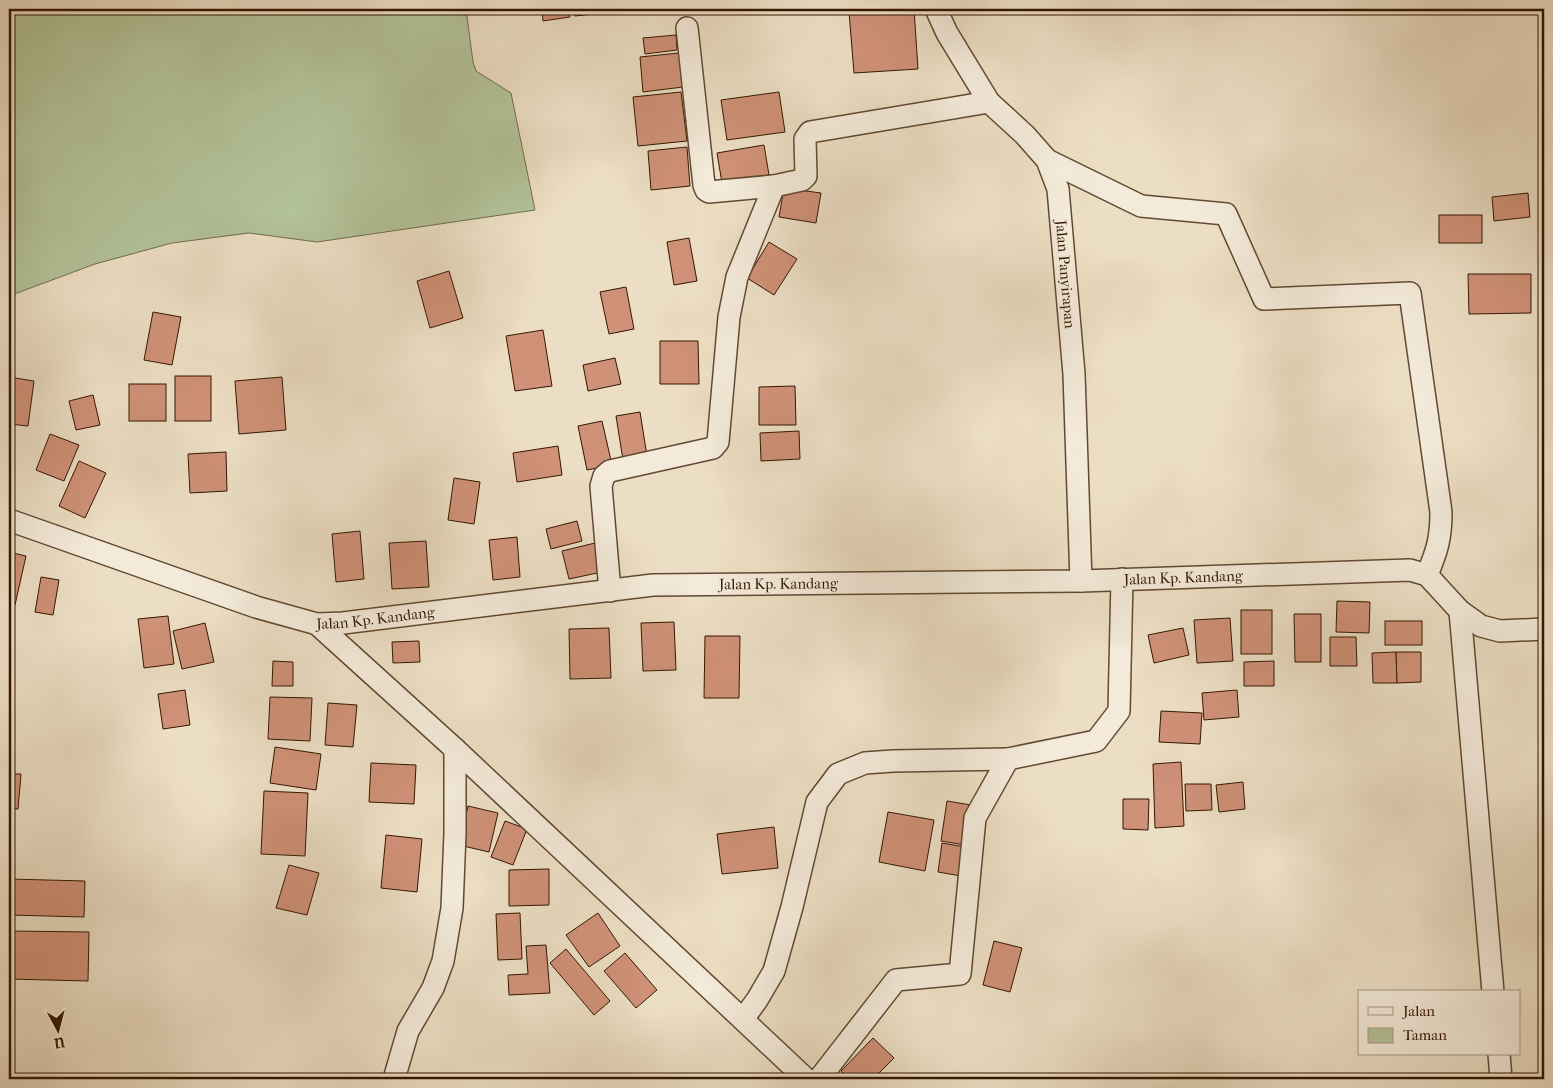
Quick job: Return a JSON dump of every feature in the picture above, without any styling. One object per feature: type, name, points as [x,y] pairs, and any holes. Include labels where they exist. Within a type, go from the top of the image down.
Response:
[{"type":"street","name":"Jalan Panyirapan","points":[[936,9],[947,33],[989,102],[1025,135],[1047,160],[1058,189],[1074,374],[1081,581]]},
{"type":"street","points":[[687,28],[704,186],[709,192],[774,186],[802,180],[806,176],[805,139],[810,132],[989,102]]},
{"type":"street","points":[[1047,160],[1141,206],[1226,214],[1264,299],[1410,293],[1441,512],[1441,532],[1437,552],[1427,575],[1460,611],[1481,626],[1500,631],[1544,629]]},
{"type":"street","points":[[610,591],[601,486],[604,476],[610,471],[713,448],[718,442],[729,317],[737,277],[774,186]]},
{"type":"street","name":"Jalan Kp. Kandang","points":[[9,520],[256,607],[317,624],[653,585],[1081,581],[1410,570],[1427,575]]},
{"type":"street","points":[[743,1019],[774,971],[818,802],[838,774],[865,763],[1008,759],[1096,741],[1119,711],[1122,580]]},
{"type":"street","points":[[1460,611],[1493,990]]},
{"type":"street","points":[[317,624],[455,749],[806,1079]]},
{"type":"street","points":[[394,1079],[408,1031],[433,988],[444,961],[452,908],[456,833],[455,749]]},
{"type":"street","points":[[819,1079],[896,980],[960,974],[975,818],[1008,759]]},
{"type":"street","points":[[1499,1056],[1501,1079]]},
{"type":"green space","points":[[9,9],[466,9],[473,62],[476,71],[511,93],[535,210],[317,242],[249,233],[172,243],[95,264],[9,296]]},
{"type":"building","points":[[542,9],[568,9],[570,17],[543,21]]},
{"type":"building","points":[[574,9],[602,9],[602,13],[575,16]]},
{"type":"building","points":[[914,9],[918,69],[854,73],[849,12]]},
{"type":"building","points":[[676,35],[677,50],[645,54],[643,38]]},
{"type":"building","points":[[679,53],[683,87],[643,92],[640,57]]},
{"type":"building","points":[[681,92],[687,141],[638,146],[633,97]]},
{"type":"building","points":[[779,92],[785,132],[727,140],[721,100]]},
{"type":"building","points":[[764,145],[769,175],[722,183],[717,153]]},
{"type":"building","points":[[687,147],[690,186],[651,190],[648,151]]},
{"type":"building","points":[[784,188],[821,193],[816,223],[779,217]]},
{"type":"building","points":[[1528,193],[1530,217],[1494,221],[1492,197]]},
{"type":"building","points":[[1439,215],[1482,215],[1482,243],[1439,243]]},
{"type":"building","points":[[689,238],[697,281],[674,285],[667,242]]},
{"type":"building","points":[[769,242],[797,259],[774,295],[747,278]]},
{"type":"building","points":[[449,271],[463,318],[430,328],[417,281]]},
{"type":"building","points":[[1468,274],[1531,274],[1531,313],[1469,314]]},
{"type":"building","points":[[626,287],[634,329],[609,334],[600,292]]},
{"type":"building","points":[[153,312],[181,317],[172,365],[144,360]]},
{"type":"building","points":[[543,330],[552,386],[515,391],[506,336]]},
{"type":"building","points":[[660,341],[698,341],[699,384],[660,384]]},
{"type":"building","points":[[615,358],[621,384],[588,391],[583,365]]},
{"type":"building","points":[[175,376],[211,376],[211,421],[175,421]]},
{"type":"building","points":[[9,377],[34,381],[28,426],[9,424]]},
{"type":"building","points":[[282,377],[286,430],[239,434],[235,381]]},
{"type":"building","points":[[129,384],[166,384],[166,421],[129,421]]},
{"type":"building","points":[[795,386],[796,425],[759,425],[759,387]]},
{"type":"building","points":[[93,395],[100,425],[76,430],[69,401]]},
{"type":"building","points":[[640,412],[647,456],[623,460],[616,416]]},
{"type":"building","points":[[602,421],[612,465],[587,470],[578,426]]},
{"type":"building","points":[[799,431],[800,459],[761,461],[760,433]]},
{"type":"building","points":[[50,434],[79,445],[64,481],[36,470]]},
{"type":"building","points":[[558,446],[562,475],[517,482],[513,453]]},
{"type":"building","points":[[226,452],[227,491],[190,493],[188,454]]},
{"type":"building","points":[[79,461],[106,473],[85,518],[59,506]]},
{"type":"building","points":[[454,478],[480,482],[474,524],[448,520]]},
{"type":"building","points":[[577,521],[582,541],[551,549],[546,529]]},
{"type":"building","points":[[360,531],[364,579],[336,582],[332,534]]},
{"type":"building","points":[[517,537],[520,577],[493,580],[489,540]]},
{"type":"building","points":[[426,541],[429,587],[392,589],[389,543]]},
{"type":"building","points":[[595,543],[602,572],[569,579],[562,551]]},
{"type":"building","points":[[9,552],[26,556],[15,605],[9,604]]},
{"type":"building","points":[[41,577],[59,580],[53,615],[35,612]]},
{"type":"building","points":[[1337,601],[1370,602],[1369,633],[1336,632]]},
{"type":"building","points":[[1241,610],[1272,610],[1272,654],[1241,654]]},
{"type":"building","points":[[1294,614],[1321,614],[1321,662],[1295,662]]},
{"type":"building","points":[[168,616],[174,664],[144,668],[138,619]]},
{"type":"building","points":[[1230,618],[1233,661],[1197,663],[1194,620]]},
{"type":"building","points":[[1385,621],[1422,621],[1422,645],[1385,645]]},
{"type":"building","points":[[674,622],[676,670],[643,671],[641,623]]},
{"type":"building","points":[[205,623],[214,662],[182,669],[173,631]]},
{"type":"building","points":[[609,628],[611,678],[570,679],[569,629]]},
{"type":"building","points":[[1183,628],[1189,655],[1154,663],[1148,635]]},
{"type":"building","points":[[705,636],[740,636],[739,698],[704,698]]},
{"type":"building","points":[[1330,637],[1356,637],[1357,666],[1330,666]]},
{"type":"building","points":[[419,641],[420,662],[393,663],[392,642]]},
{"type":"building","points":[[1396,652],[1397,683],[1373,683],[1372,653]]},
{"type":"building","points":[[1396,652],[1421,652],[1421,682],[1397,683]]},
{"type":"building","points":[[273,661],[293,662],[293,686],[272,686]]},
{"type":"building","points":[[1274,661],[1274,686],[1244,686],[1244,662]]},
{"type":"building","points":[[185,690],[190,725],[163,729],[158,694]]},
{"type":"building","points":[[1237,690],[1239,717],[1204,720],[1202,693]]},
{"type":"building","points":[[270,697],[312,698],[310,741],[268,739]]},
{"type":"building","points":[[328,703],[357,705],[353,747],[325,745]]},
{"type":"building","points":[[1161,711],[1202,713],[1200,744],[1159,742]]},
{"type":"building","points":[[275,747],[321,754],[316,790],[270,783]]},
{"type":"building","points":[[1181,762],[1184,826],[1155,828],[1153,764]]},
{"type":"building","points":[[371,763],[416,765],[414,804],[369,802]]},
{"type":"building","points":[[9,774],[21,774],[18,809],[9,808]]},
{"type":"building","points":[[1243,782],[1245,809],[1219,812],[1216,785]]},
{"type":"building","points":[[1185,784],[1211,784],[1212,810],[1186,811]]},
{"type":"building","points":[[264,791],[308,793],[305,856],[261,854]]},
{"type":"building","points":[[1123,799],[1149,799],[1148,830],[1123,829]]},
{"type":"building","points":[[947,801],[971,805],[965,845],[941,841]]},
{"type":"building","points":[[468,806],[498,813],[489,852],[459,845]]},
{"type":"building","points":[[888,812],[934,820],[925,871],[879,862]]},
{"type":"building","points":[[505,821],[527,829],[513,865],[491,857]]},
{"type":"building","points":[[774,827],[778,868],[722,874],[717,834]]},
{"type":"building","points":[[386,835],[422,839],[417,892],[381,888]]},
{"type":"building","points":[[942,843],[971,848],[967,877],[938,872]]},
{"type":"building","points":[[289,865],[319,873],[307,915],[276,908]]},
{"type":"building","points":[[549,869],[549,905],[509,906],[509,870]]},
{"type":"building","points":[[9,879],[85,881],[84,917],[9,915]]},
{"type":"building","points":[[520,913],[522,959],[498,960],[496,914]]},
{"type":"building","points":[[598,913],[620,946],[589,967],[566,935]]},
{"type":"building","points":[[9,931],[89,932],[88,981],[9,979]]},
{"type":"building","points":[[994,941],[1022,948],[1010,992],[983,985]]},
{"type":"building","points":[[546,945],[550,993],[509,995],[508,975],[528,974],[526,946]]},
{"type":"building","points":[[566,949],[610,1001],[594,1015],[550,963]]},
{"type":"building","points":[[625,953],[657,990],[636,1008],[604,971]]},
{"type":"building","points":[[873,1038],[894,1058],[873,1079],[849,1079],[841,1071]]}]
